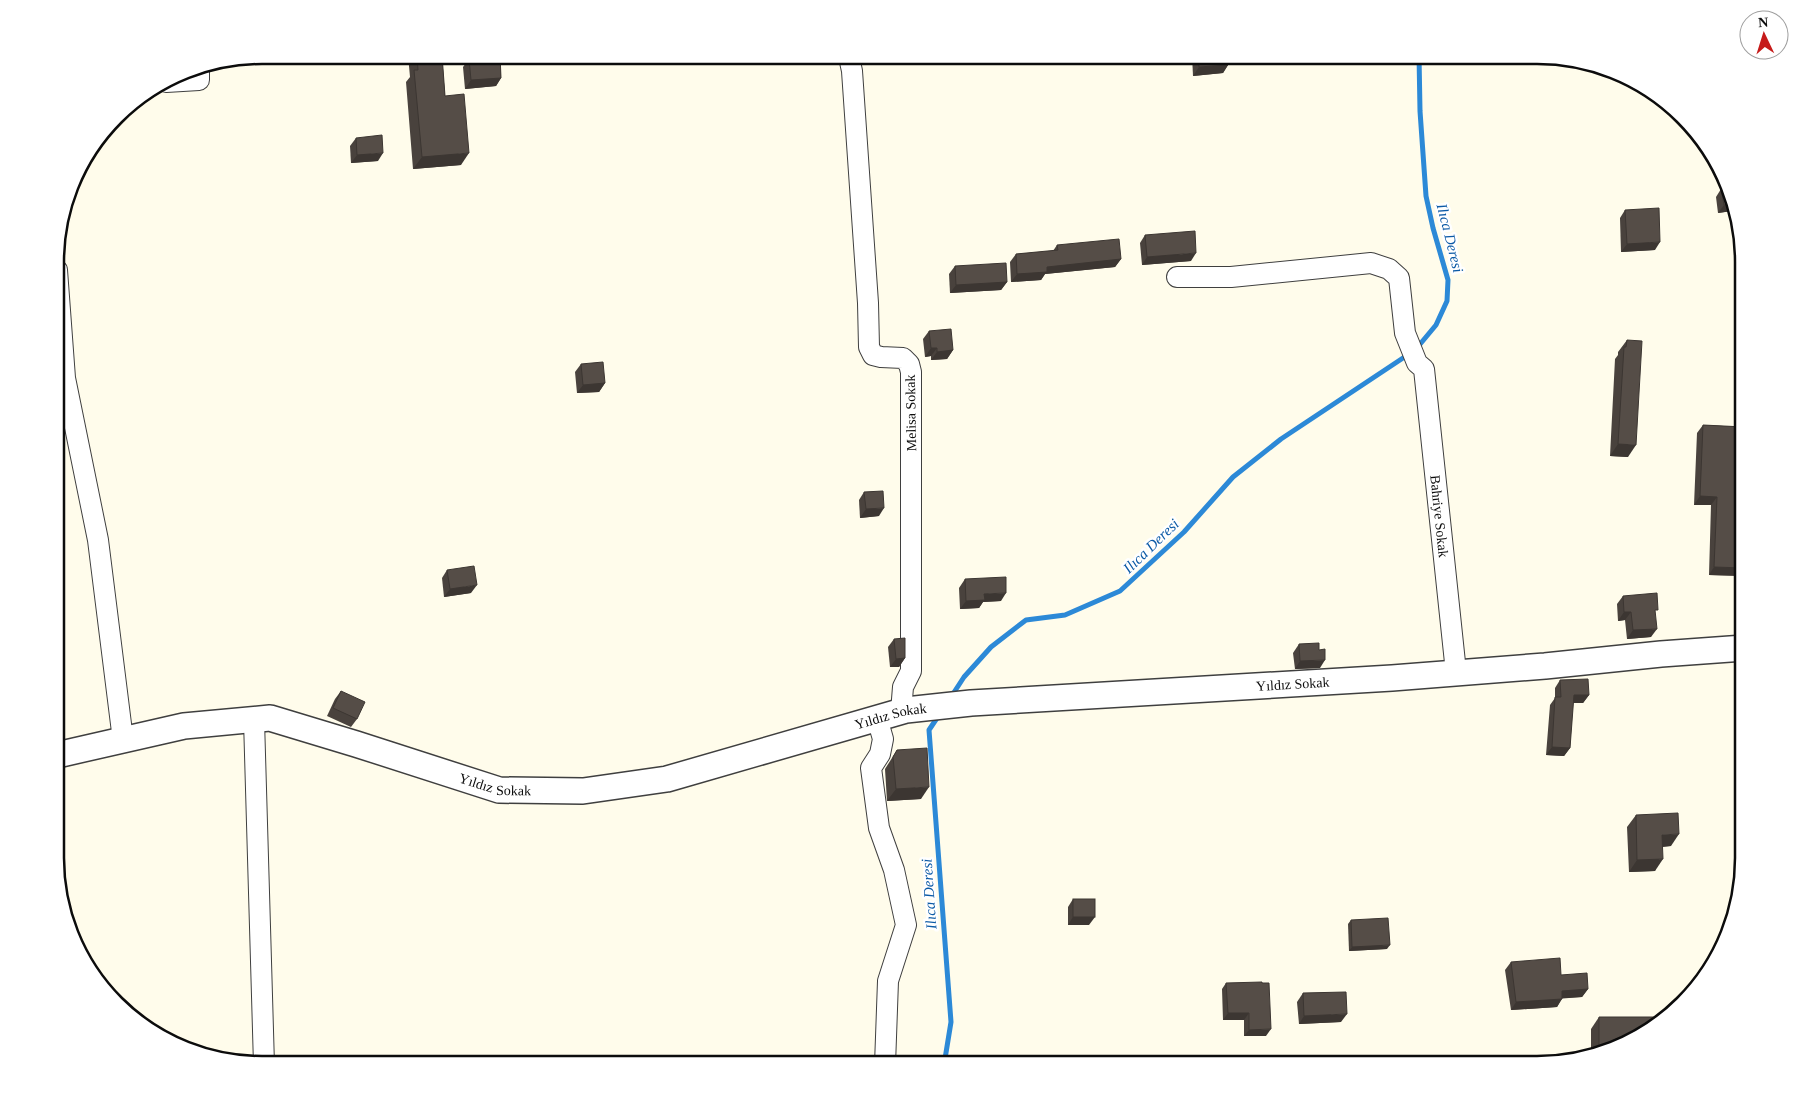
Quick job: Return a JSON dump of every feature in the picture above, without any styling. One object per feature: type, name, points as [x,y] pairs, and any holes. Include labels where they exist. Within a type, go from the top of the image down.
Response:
[{"type":"street","name":"Melisa Sokak","points":[[850,64],[868,303],[869,347],[873,355],[903,358],[909,364],[911,372],[911,671],[903,687],[904,711]]},
{"type":"street","points":[[181,81],[199,80],[199,74]]},
{"type":"street","name":"Bahriye Sokak","points":[[1177,277],[1232,277],[1371,263],[1389,268],[1399,278],[1405,333],[1417,363],[1424,369],[1456,672]]},
{"type":"street","points":[[64,364],[65,378],[98,540],[123,740]]},
{"type":"street","name":"Yıldız Sokak","points":[[64,753],[184,726],[270,718],[499,790],[583,791],[668,779],[904,711],[971,703],[1392,678],[1735,649]]},
{"type":"street","points":[[877,718],[883,739],[880,754],[871,768],[879,828],[894,870],[906,925],[888,981],[885,1056]]},
{"type":"street","points":[[254,720],[264,1056]]},
{"type":"building","points":[[418,64],[443,64],[445,96],[464,94],[469,153],[422,157],[414,70],[418,70]]},
{"type":"building","points":[[469,64],[500,64],[501,78],[471,80]]},
{"type":"building","points":[[1199,64],[1228,64],[1228,65],[1199,67]]},
{"type":"building","points":[[382,135],[383,153],[357,155],[356,138]]},
{"type":"building","points":[[1721,189],[1725,198],[1727,205],[1724,205]]},
{"type":"building","points":[[1659,208],[1660,242],[1627,244],[1625,210]]},
{"type":"building","points":[[1195,231],[1196,253],[1147,257],[1145,235]]},
{"type":"building","points":[[1119,239],[1121,259],[1047,267],[1047,272],[1017,274],[1016,254],[1058,250],[1057,245]]},
{"type":"building","points":[[1006,263],[1007,282],[956,285],[955,266]]},
{"type":"building","points":[[951,329],[953,350],[937,352],[937,348],[931,348],[929,331]]},
{"type":"building","points":[[1627,340],[1642,341],[1636,445],[1618,444],[1624,347],[1626,347]]},
{"type":"building","points":[[603,362],[605,383],[583,385],[581,364]]},
{"type":"building","points":[[1703,425],[1735,427],[1735,568],[1714,567],[1717,497],[1700,496]]},
{"type":"building","points":[[883,491],[884,508],[866,509],[864,492]]},
{"type":"building","points":[[474,566],[477,585],[450,589],[447,570]]},
{"type":"building","points":[[1006,577],[1006,593],[984,594],[985,600],[966,601],[965,579]]},
{"type":"building","points":[[1657,593],[1658,610],[1655,610],[1657,629],[1633,630],[1631,612],[1624,612],[1623,596]]},
{"type":"building","points":[[905,638],[905,658],[896,659],[894,639]]},
{"type":"building","points":[[1319,643],[1319,650],[1325,649],[1325,660],[1300,661],[1299,644]]},
{"type":"building","points":[[1588,679],[1589,695],[1574,695],[1570,748],[1552,747],[1555,697],[1561,697],[1560,680]]},
{"type":"building","points":[[341,691],[365,702],[357,719],[333,708]]},
{"type":"building","points":[[927,748],[929,787],[896,789],[893,757],[897,750]]},
{"type":"building","points":[[1678,813],[1679,834],[1662,835],[1663,859],[1637,860],[1636,815]]},
{"type":"building","points":[[1073,899],[1095,899],[1095,917],[1073,917]]},
{"type":"building","points":[[1388,918],[1390,945],[1352,947],[1351,920]]},
{"type":"building","points":[[1560,958],[1561,975],[1587,973],[1588,989],[1562,991],[1562,999],[1516,1002],[1511,962]]},
{"type":"building","points":[[1226,983],[1269,983],[1271,1029],[1249,1030],[1249,1013],[1228,1013]]},
{"type":"building","points":[[1346,992],[1347,1014],[1304,1016],[1303,993]]},
{"type":"building","points":[[1599,1017],[1654,1017],[1625,1036],[1599,1046]]},
{"type":"waterway","name":"Ilıca Deresi","points":[[1416,349],[1436,325],[1447,301],[1448,280],[1426,196],[1420,111],[1419,64]]},
{"type":"waterway","name":"Ilıca Deresi","points":[[951,697],[964,677],[991,647],[1026,620],[1065,615],[1120,591],[1184,532],[1233,477],[1281,439],[1409,354]]},
{"type":"waterway","name":"Ilıca Deresi","points":[[939,715],[929,730],[951,1022],[945,1056]]}]
